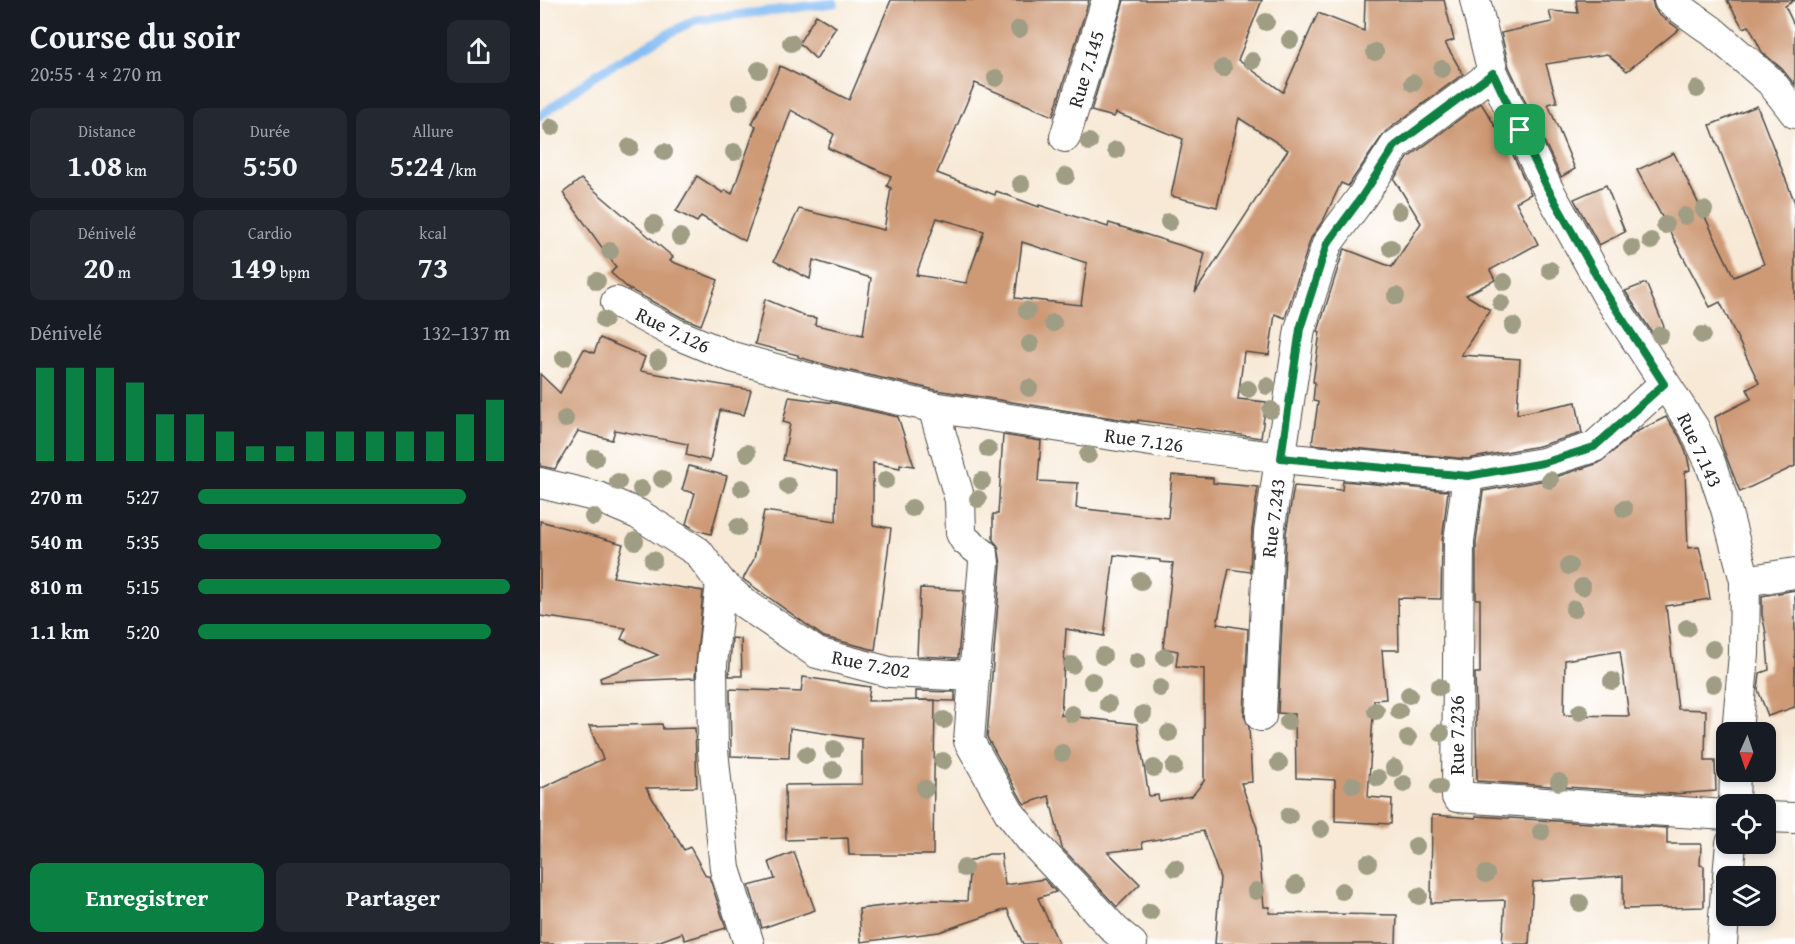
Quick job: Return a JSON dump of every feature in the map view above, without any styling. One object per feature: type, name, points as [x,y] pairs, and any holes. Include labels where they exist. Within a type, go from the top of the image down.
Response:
[{"type":"street","name":"Rue 7.145","points":[[1065,137],[1107,0]]},
{"type":"street","name":"Rue 7.143","points":[[1475,0],[1493,73],[1547,187],[1607,295],[1694,428],[1710,462],[1726,509],[1745,581],[1744,654],[1738,722]]},
{"type":"street","points":[[1669,0],[1712,31],[1771,82],[1795,113]]},
{"type":"street","name":"Rue 7.243","points":[[1261,716],[1269,532],[1300,329],[1327,244],[1395,146],[1493,73]]},
{"type":"street","name":"Rue 7.126","points":[[616,302],[674,333],[732,357],[833,385],[933,407],[1156,442],[1281,458],[1468,476],[1543,463],[1594,447],[1664,384]]},
{"type":"street","points":[[933,407],[960,500],[961,533],[965,540],[983,554],[984,563],[969,741],[1009,812],[1039,849],[1115,930],[1132,944]]},
{"type":"street","name":"Rue 7.236","points":[[1468,476],[1459,541],[1457,797],[1716,814]]},
{"type":"street","name":"Rue 7.202","points":[[540,483],[598,497],[638,514],[698,552],[721,583],[744,603],[817,653],[889,672],[974,676]]},
{"type":"street","points":[[1745,581],[1795,573]]},
{"type":"street","points":[[721,583],[713,640],[713,750],[725,869],[749,944]]},
{"type":"street","points":[[1776,817],[1795,818]]},
{"type":"street","points":[[1722,944],[1723,926]]},
{"type":"building","points":[[891,0],[1089,0],[1053,116],[975,83],[937,173],[995,195],[996,191],[1039,207],[1039,205],[1108,227],[1109,223],[1205,253],[1195,293],[1288,150],[1239,118],[1217,207],[1171,196],[1183,139],[1116,113],[1114,117],[1091,111],[1124,0],[1262,0],[1238,60],[1283,92],[1318,13],[1364,31],[1365,0],[1444,0],[1454,40],[1445,43],[1463,74],[1385,132],[1348,186],[1341,183],[1324,219],[1311,238],[1285,318],[1275,314],[1269,355],[1244,352],[1238,399],[1266,402],[1261,438],[1138,420],[1138,422],[936,390],[837,368],[755,344],[765,299],[803,316],[816,318],[815,325],[863,335],[871,278],[813,260],[810,279],[774,261],[799,209],[884,230],[891,188],[887,186],[891,176],[828,148],[834,134],[791,110],[745,241],[701,216],[697,222],[676,211],[697,176],[723,193],[725,190],[732,194],[756,126],[752,124],[780,66],[849,100]],"holes":[[[937,218],[984,231],[966,283],[916,275]],[[1022,242],[1087,263],[1081,305],[1015,298]]]},
{"type":"building","points":[[1576,0],[1652,0],[1658,14],[1679,29],[1627,71],[1607,54],[1546,64],[1557,102],[1548,104],[1575,169],[1561,177],[1509,67],[1501,33],[1552,22],[1549,11],[1578,13]]},
{"type":"building","points":[[1727,0],[1795,0],[1785,6],[1795,27],[1795,85],[1782,69],[1762,52],[1749,26],[1743,28]]},
{"type":"building","points":[[816,15],[836,27],[816,59],[799,43]]},
{"type":"building","points":[[1481,103],[1512,153],[1531,194],[1516,202],[1538,244],[1490,270],[1495,280],[1466,295],[1490,310],[1461,355],[1520,359],[1517,414],[1576,402],[1582,433],[1539,446],[1467,459],[1312,444],[1318,402],[1313,401],[1315,382],[1313,382],[1320,332],[1318,331],[1343,252],[1345,249],[1392,267],[1421,223],[1394,179],[1408,158]]},
{"type":"building","points":[[1757,106],[1795,203],[1795,466],[1740,492],[1722,446],[1715,417],[1751,399],[1747,389],[1759,383],[1720,302],[1710,307],[1637,170],[1674,153],[1734,277],[1764,264],[1710,125]]},
{"type":"building","points":[[581,179],[673,257],[670,261],[718,280],[701,325],[629,289],[611,273],[616,267],[563,193]]},
{"type":"building","points":[[1606,185],[1625,232],[1599,245],[1574,199]]},
{"type":"building","points":[[1646,283],[1665,329],[1653,334],[1625,291]]},
{"type":"building","points":[[600,338],[645,357],[640,371],[751,390],[744,415],[720,410],[710,461],[686,455],[688,444],[615,430],[612,440],[578,431],[555,469],[540,466],[540,374],[560,393],[584,349],[594,353]]},
{"type":"building","points":[[789,397],[835,403],[898,417],[914,466],[900,464],[900,468],[873,463],[873,525],[891,528],[875,650],[824,637],[743,579],[754,559],[764,511],[836,521],[837,472],[783,460],[790,424],[783,422]]},
{"type":"building","points":[[1666,417],[1679,436],[1687,455],[1690,470],[1685,472],[1688,548],[1699,547],[1710,599],[1666,606],[1678,709],[1706,710],[1705,761],[1715,761],[1716,791],[1673,794],[1477,781],[1475,673],[1480,673],[1480,599],[1476,599],[1476,542],[1483,491],[1546,480],[1599,463],[1636,432]],"holes":[[[1620,651],[1629,716],[1564,715],[1565,660]]]},
{"type":"building","points":[[1003,435],[1041,441],[1038,481],[1078,483],[1076,508],[1168,518],[1172,475],[1213,478],[1213,483],[1258,487],[1252,530],[1250,572],[1229,569],[1217,624],[1248,629],[1244,715],[1249,727],[1252,782],[1241,783],[1257,828],[1264,907],[1270,907],[1269,913],[1397,915],[1396,944],[1215,944],[1220,878],[1203,831],[1142,842],[1143,848],[1108,852],[1140,884],[1117,907],[1062,848],[1049,796],[1025,804],[987,737],[1001,565],[998,546],[993,540],[993,514],[998,514]],"holes":[[[1114,555],[1160,560],[1160,562],[1173,563],[1163,648],[1178,651],[1176,666],[1204,669],[1204,781],[1192,796],[1159,801],[1158,795],[1149,796],[1137,724],[1061,715],[1066,629],[1104,636]]]},
{"type":"building","points":[[689,466],[727,476],[711,534],[696,530],[686,524],[695,493],[682,490]]},
{"type":"building","points":[[1343,481],[1448,491],[1442,541],[1441,599],[1398,598],[1399,650],[1382,650],[1386,699],[1374,700],[1368,797],[1392,799],[1391,824],[1335,821],[1335,780],[1296,778],[1295,714],[1278,713],[1286,534],[1294,486],[1342,490]]},
{"type":"building","points":[[540,521],[623,544],[613,577],[703,591],[695,678],[601,682],[600,678],[658,655],[621,639],[626,628],[540,616]]},
{"type":"building","points":[[920,588],[964,590],[958,658],[917,656]]},
{"type":"building","points":[[1795,590],[1795,707],[1768,716],[1758,690],[1760,673],[1769,670],[1762,596]]},
{"type":"building","points":[[732,638],[741,639],[742,676],[729,676]]},
{"type":"building","points":[[803,677],[870,687],[868,701],[935,700],[933,855],[849,855],[848,838],[786,840],[785,785],[862,784],[862,739],[790,728],[789,758],[731,756],[730,689],[801,692]]},
{"type":"building","points":[[916,691],[955,692],[955,701],[916,700]]},
{"type":"building","points":[[662,724],[663,729],[695,728],[697,787],[646,788],[684,850],[690,847],[706,876],[709,876],[726,928],[685,940],[682,933],[652,944],[540,944],[540,789],[603,759],[589,726]]},
{"type":"building","points":[[1432,815],[1667,828],[1667,844],[1701,844],[1700,865],[1704,866],[1704,907],[1623,909],[1623,876],[1533,882],[1529,944],[1502,944],[1505,900],[1431,903]]},
{"type":"building","points":[[794,852],[815,910],[762,928],[749,886],[775,879],[769,862]]},
{"type":"building","points":[[989,854],[1001,854],[1005,885],[1044,879],[1056,892],[1038,898],[1059,944],[1023,944],[1007,909],[939,932],[861,942],[859,909],[931,900],[967,901],[970,861]]},
{"type":"waterway","points":[[540,116],[597,74],[695,20],[834,3]]},
{"type":"route","points":[[1493,73],[1520,130],[1547,187],[1607,295],[1664,384],[1594,447],[1543,463],[1468,476],[1281,458],[1300,329],[1327,244],[1395,146],[1493,73]]}]
